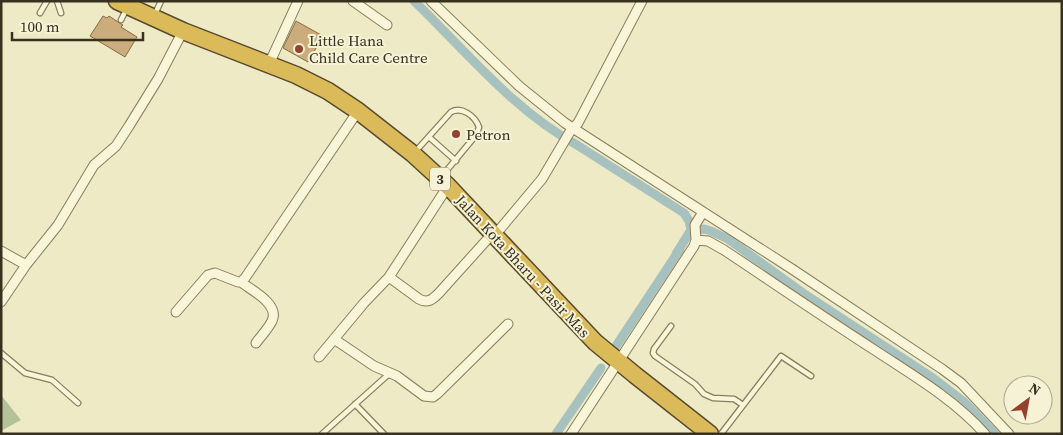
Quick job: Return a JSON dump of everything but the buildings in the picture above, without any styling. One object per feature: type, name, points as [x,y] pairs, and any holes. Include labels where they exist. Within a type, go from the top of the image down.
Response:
[{"type":"highway","name":"Jalan Kota Bharu - Pasir Mas","points":[[122,9],[153,18],[269,64],[328,91],[358,111],[413,154],[444,182],[574,321],[617,361],[710,434]]},
{"type":"street","points":[[269,64],[298,1]]},
{"type":"street","points":[[353,1],[387,25]]},
{"type":"street","points":[[431,1],[520,86],[572,131],[699,218],[942,369],[961,383],[1009,434]]},
{"type":"street","points":[[388,277],[424,302],[428,301],[439,293],[494,234],[542,179],[564,142],[578,123],[642,1]]},
{"type":"street","points":[[1,302],[26,265],[58,224],[94,166],[116,146],[158,79],[183,31]]},
{"type":"street","points":[[241,282],[358,111]]},
{"type":"street","points":[[320,357],[388,277],[444,182]]},
{"type":"street","points":[[571,434],[696,240],[699,218]]},
{"type":"street","points":[[696,240],[708,242],[724,250],[913,376],[960,410],[985,434]]},
{"type":"street","points":[[1,250],[26,265]]},
{"type":"street","points":[[176,312],[208,275],[215,273],[241,282],[268,302],[273,308],[272,321],[256,343]]},
{"type":"street","points":[[334,339],[366,362],[404,380],[424,396],[433,397],[508,324]]},
{"type":"lane","points":[[40,13],[47,1]]},
{"type":"lane","points":[[57,1],[61,13]]},
{"type":"lane","points":[[153,18],[161,1]]},
{"type":"lane","points":[[413,154],[451,112],[457,109],[464,110],[477,122],[479,127],[477,134],[456,161],[444,182]]},
{"type":"lane","points":[[429,137],[456,161]]},
{"type":"lane","points":[[671,326],[654,349],[655,356],[695,384],[704,394],[713,398],[734,399],[743,405]]},
{"type":"lane","points":[[1,353],[25,373],[52,380],[78,403]]},
{"type":"lane","points":[[721,434],[782,356],[811,376]]},
{"type":"lane","points":[[322,434],[390,372]]},
{"type":"lane","points":[[355,404],[384,434]]},
{"type":"green space","points":[[1,395],[21,420],[1,431]]},
{"type":"waterway","points":[[414,1],[491,79],[532,115],[554,131],[684,213],[689,221],[691,230],[676,254]]},
{"type":"waterway","points":[[697,230],[711,231],[728,239],[803,293],[933,378],[963,401],[995,434]]},
{"type":"waterway","points":[[616,346],[680,249]]},
{"type":"waterway","points":[[556,434],[601,368]]},
{"type":"place","name":"Little Hana Child Care Centre","points":[[299,49]]},
{"type":"place","name":"Petron","points":[[456,134]]}]
